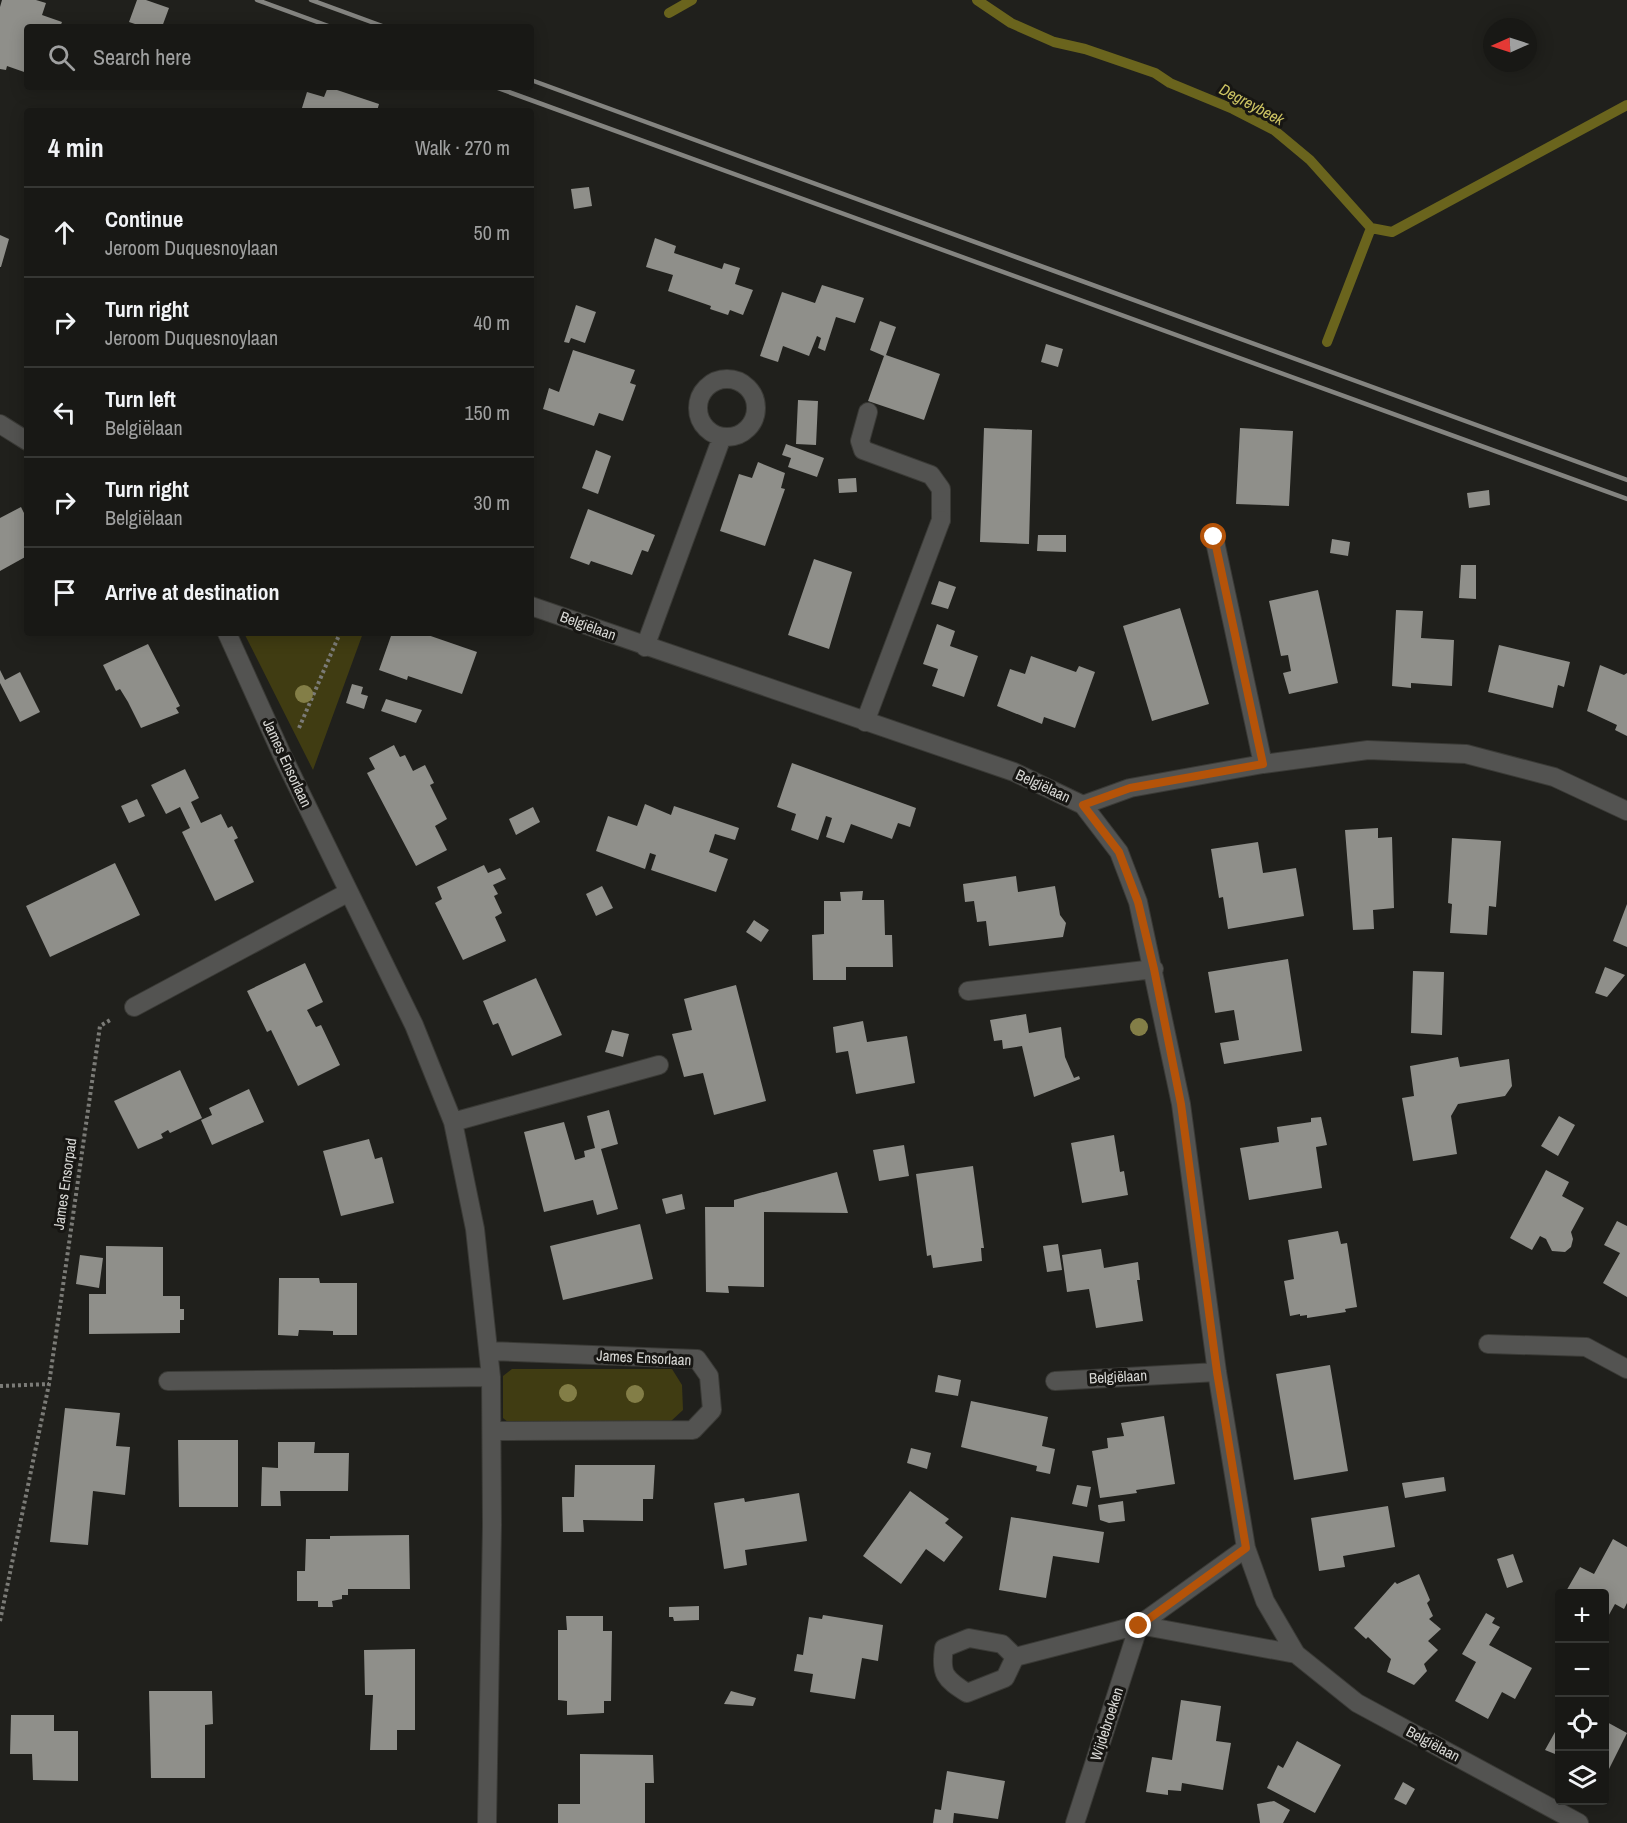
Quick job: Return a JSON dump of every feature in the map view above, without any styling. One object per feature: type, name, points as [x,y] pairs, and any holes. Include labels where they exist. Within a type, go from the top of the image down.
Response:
[{"type":"street","points":[[865,722],[941,520],[941,489],[931,475],[862,450],[860,441],[868,412]]},
{"type":"street","points":[[0,424],[24,439]]},
{"type":"street","points":[[645,647],[722,436]]},
{"type":"street","points":[[1214,537],[1263,764]]},
{"type":"street","name":"Belgiëlaan","points":[[534,607],[1014,772],[1083,805],[1119,852],[1138,902],[1154,969],[1181,1104],[1217,1372],[1246,1548],[1265,1601],[1296,1654],[1357,1703],[1579,1823]]},
{"type":"street","name":"James Ensorlaan","points":[[228,636],[283,757],[414,1025],[453,1122],[475,1229],[491,1377],[487,1823]]},
{"type":"street","points":[[1083,805],[1130,788],[1263,764],[1368,750],[1466,754],[1554,777],[1627,811]]},
{"type":"street","points":[[134,1007],[349,892]]},
{"type":"street","points":[[968,991],[1154,969]]},
{"type":"street","points":[[453,1122],[659,1065]]},
{"type":"street","points":[[1488,1344],[1586,1347],[1627,1369]]},
{"type":"street","name":"James Ensorlaan","points":[[489,1351],[697,1359],[709,1376],[712,1410],[693,1431],[492,1431]]},
{"type":"street","name":"Belgiëlaan","points":[[1055,1381],[1217,1372]]},
{"type":"street","points":[[168,1381],[491,1377]]},
{"type":"street","name":"Belgiëlaan","points":[[1015,1656],[1139,1626],[1246,1548]]},
{"type":"street","name":"Belgiëlaan","points":[[1139,1626],[1296,1654]]},
{"type":"street","name":"Wijdebroeken","points":[[1075,1823],[1139,1626]]},
{"type":"path","points":[[283,757],[302,723],[339,636]]},
{"type":"path","name":"James Ensorpad","points":[[0,1621],[49,1384],[100,1026],[134,1007]]},
{"type":"path","points":[[0,1386],[49,1384]]},
{"type":"shaded area","points":[[246,636],[362,636],[313,770]]},
{"type":"shaded area","points":[[512,1369],[672,1369],[682,1385],[683,1410],[670,1422],[509,1423],[503,1418],[503,1376]]},
{"type":"building","points":[[2,0],[36,0],[46,3],[42,15],[62,22],[61,24],[24,24],[24,72],[7,66],[6,70],[0,69]]},
{"type":"building","points":[[137,0],[146,0],[169,8],[163,24],[129,22]]},
{"type":"building","points":[[327,90],[337,90],[379,104],[378,108],[302,108],[307,92],[324,97]]},
{"type":"building","points":[[589,187],[592,206],[574,209],[571,189]]},
{"type":"building","points":[[0,235],[9,239],[1,267],[0,267]]},
{"type":"building","points":[[655,238],[676,246],[674,253],[722,269],[724,263],[740,268],[735,284],[753,290],[743,315],[730,310],[728,315],[710,309],[711,306],[668,291],[673,275],[646,267]]},
{"type":"building","points":[[822,285],[864,298],[855,323],[836,317],[825,351],[818,348],[821,338],[817,336],[809,356],[783,346],[778,362],[760,356],[782,292],[815,303]]},
{"type":"building","points":[[576,305],[596,312],[585,343],[571,338],[569,343],[564,342]]},
{"type":"building","points":[[880,321],[896,327],[886,355],[940,374],[924,420],[868,401],[884,356],[870,350]]},
{"type":"building","points":[[1046,344],[1063,349],[1058,367],[1041,362]]},
{"type":"building","points":[[573,350],[635,370],[630,383],[636,385],[623,421],[599,413],[594,426],[543,409],[549,388],[559,392]]},
{"type":"building","points":[[798,400],[818,401],[816,445],[796,444]]},
{"type":"building","points":[[984,428],[1032,430],[1029,544],[980,542]]},
{"type":"building","points":[[1240,428],[1293,431],[1289,506],[1236,504]]},
{"type":"building","points":[[786,444],[824,458],[817,477],[788,467],[791,458],[782,455]]},
{"type":"building","points":[[596,450],[611,456],[598,494],[582,488]]},
{"type":"building","points":[[758,462],[785,473],[781,488],[785,489],[765,546],[720,531],[739,474],[752,478]]},
{"type":"building","points":[[856,478],[857,492],[839,493],[838,479]]},
{"type":"building","points":[[1489,490],[1490,505],[1469,508],[1467,493]]},
{"type":"building","points":[[21,507],[24,513],[24,558],[0,571],[0,518]]},
{"type":"building","points":[[588,509],[655,535],[648,552],[642,550],[632,575],[591,561],[589,565],[570,558]]},
{"type":"building","points":[[1038,535],[1066,535],[1066,552],[1037,551]]},
{"type":"building","points":[[1332,539],[1350,542],[1348,556],[1330,553]]},
{"type":"building","points":[[814,559],[852,572],[829,649],[788,635]]},
{"type":"building","points":[[1461,565],[1476,565],[1476,599],[1459,598]]},
{"type":"building","points":[[939,581],[956,587],[948,609],[931,604]]},
{"type":"building","points":[[1318,590],[1338,683],[1289,694],[1283,673],[1291,671],[1288,655],[1281,656],[1269,601]]},
{"type":"building","points":[[1180,608],[1209,704],[1152,721],[1123,626]]},
{"type":"building","points":[[1396,610],[1423,611],[1421,638],[1454,640],[1452,686],[1411,683],[1411,688],[1392,686]]},
{"type":"building","points":[[937,624],[955,631],[950,646],[978,656],[964,697],[932,686],[938,669],[923,664]]},
{"type":"building","points":[[391,636],[431,636],[477,652],[462,694],[408,676],[407,680],[379,670]]},
{"type":"building","points":[[148,644],[180,706],[176,708],[179,713],[141,728],[120,689],[116,691],[103,665]]},
{"type":"building","points":[[1499,645],[1570,662],[1564,687],[1558,685],[1553,708],[1488,692]]},
{"type":"building","points":[[1031,656],[1076,672],[1079,666],[1095,672],[1075,728],[1044,717],[1042,724],[997,706],[1010,669],[1025,674]]},
{"type":"building","points":[[1600,665],[1624,675],[1627,673],[1627,736],[1615,730],[1617,725],[1587,711]]},
{"type":"building","points":[[0,670],[5,680],[20,672],[40,712],[20,722],[0,683]]},
{"type":"building","points":[[352,684],[363,687],[361,694],[368,696],[364,709],[346,703]]},
{"type":"building","points":[[386,699],[422,710],[416,723],[381,711]]},
{"type":"building","points":[[394,745],[400,757],[405,755],[413,771],[425,765],[434,783],[430,785],[447,819],[435,826],[447,850],[416,866],[367,773],[375,769],[369,758]]},
{"type":"building","points":[[792,763],[916,808],[910,827],[898,823],[892,839],[851,824],[844,843],[826,837],[832,818],[826,816],[818,840],[791,830],[796,814],[777,807]]},
{"type":"building","points":[[185,769],[199,798],[191,802],[201,823],[221,814],[228,828],[232,826],[238,838],[234,840],[254,882],[215,901],[182,832],[190,828],[180,807],[166,814],[151,785]]},
{"type":"building","points":[[137,799],[145,816],[129,823],[121,806]]},
{"type":"building","points":[[645,804],[671,815],[674,806],[739,828],[735,840],[715,834],[709,852],[728,859],[716,892],[651,870],[656,855],[650,853],[645,869],[596,851],[608,816],[637,826]]},
{"type":"building","points":[[533,807],[540,822],[516,835],[509,819]]},
{"type":"building","points":[[1378,828],[1378,838],[1392,837],[1394,908],[1373,910],[1374,929],[1353,930],[1345,830]]},
{"type":"building","points":[[1452,838],[1501,841],[1496,907],[1489,906],[1487,935],[1450,933],[1452,904],[1448,903]]},
{"type":"building","points":[[1258,842],[1263,873],[1296,868],[1304,916],[1228,929],[1223,897],[1219,898],[1211,849]]},
{"type":"building","points":[[115,863],[140,915],[50,957],[26,906]]},
{"type":"building","points":[[484,865],[488,873],[500,868],[506,879],[493,885],[498,894],[494,896],[502,913],[495,917],[506,941],[463,960],[435,903],[442,899],[437,887]]},
{"type":"building","points":[[1016,876],[1018,892],[1055,886],[1060,915],[1066,923],[1063,937],[989,946],[986,921],[977,922],[974,901],[965,902],[963,884]]},
{"type":"building","points":[[602,886],[613,908],[596,916],[586,894]]},
{"type":"building","points":[[863,891],[862,900],[884,900],[885,935],[892,935],[893,967],[846,967],[846,980],[813,980],[812,935],[824,934],[824,901],[841,901],[840,892]]},
{"type":"building","points":[[1627,904],[1627,947],[1613,941]]},
{"type":"building","points":[[754,920],[769,930],[761,942],[746,932]]},
{"type":"building","points":[[1288,959],[1302,1051],[1224,1064],[1220,1043],[1239,1040],[1234,1010],[1215,1013],[1208,972]]},
{"type":"building","points":[[305,963],[323,1002],[307,1010],[316,1027],[321,1025],[340,1065],[298,1086],[271,1030],[267,1032],[247,991]]},
{"type":"building","points":[[1605,967],[1625,975],[1607,997],[1595,993]]},
{"type":"building","points":[[1413,971],[1444,972],[1442,1035],[1411,1033]]},
{"type":"building","points":[[536,978],[562,1035],[512,1056],[498,1023],[493,1025],[483,1001]]},
{"type":"building","points":[[736,985],[766,1101],[714,1115],[703,1073],[684,1077],[672,1034],[692,1030],[684,999]]},
{"type":"building","points":[[1026,1014],[1029,1033],[1061,1027],[1065,1057],[1074,1078],[1079,1076],[1080,1079],[1034,1097],[1022,1046],[1003,1049],[1002,1040],[994,1041],[990,1020]]},
{"type":"building","points":[[863,1021],[867,1042],[907,1036],[915,1083],[856,1094],[848,1051],[836,1053],[833,1027]]},
{"type":"building","points":[[612,1030],[629,1034],[623,1057],[605,1052]]},
{"type":"building","points":[[1458,1057],[1460,1067],[1509,1059],[1512,1086],[1505,1096],[1458,1104],[1451,1116],[1457,1154],[1413,1161],[1402,1098],[1414,1096],[1410,1066]]},
{"type":"building","points":[[180,1070],[202,1118],[170,1133],[168,1130],[161,1134],[163,1138],[138,1149],[114,1101]]},
{"type":"building","points":[[249,1089],[264,1122],[212,1145],[201,1120],[212,1115],[209,1108]]},
{"type":"building","points":[[609,1110],[618,1144],[601,1149],[618,1209],[597,1215],[593,1200],[544,1212],[524,1132],[564,1122],[575,1160],[585,1157],[584,1151],[595,1148],[587,1116]]},
{"type":"building","points":[[1559,1116],[1575,1125],[1558,1156],[1541,1146]]},
{"type":"building","points":[[1321,1117],[1327,1145],[1316,1147],[1322,1188],[1249,1200],[1240,1148],[1279,1142],[1277,1127],[1311,1122],[1311,1118]]},
{"type":"building","points":[[1114,1135],[1120,1172],[1124,1171],[1128,1195],[1082,1203],[1071,1143]]},
{"type":"building","points":[[369,1139],[375,1159],[382,1157],[394,1203],[341,1216],[323,1151]]},
{"type":"building","points":[[904,1145],[909,1176],[879,1181],[873,1150]]},
{"type":"building","points":[[973,1166],[984,1248],[981,1248],[982,1261],[933,1268],[931,1255],[927,1256],[916,1174]]},
{"type":"building","points":[[1546,1170],[1569,1182],[1562,1196],[1584,1208],[1571,1232],[1573,1239],[1571,1247],[1565,1252],[1552,1251],[1546,1239],[1540,1236],[1532,1250],[1510,1238]]},
{"type":"building","points":[[837,1172],[848,1213],[764,1212],[764,1287],[728,1286],[729,1293],[706,1292],[705,1207],[734,1207],[734,1200]]},
{"type":"building","points":[[682,1194],[685,1209],[666,1214],[662,1199]]},
{"type":"building","points":[[1617,1221],[1627,1226],[1627,1297],[1603,1283],[1620,1253],[1604,1245]]},
{"type":"building","points":[[640,1224],[653,1279],[563,1300],[550,1246]]},
{"type":"building","points":[[1338,1231],[1341,1244],[1347,1243],[1357,1307],[1345,1309],[1346,1312],[1307,1318],[1307,1315],[1300,1316],[1300,1314],[1290,1316],[1284,1281],[1294,1279],[1288,1240]]},
{"type":"building","points":[[1058,1244],[1062,1270],[1047,1272],[1043,1246]]},
{"type":"building","points":[[106,1246],[163,1247],[163,1296],[180,1296],[180,1309],[184,1309],[184,1320],[180,1320],[180,1333],[89,1334],[89,1294],[106,1294]]},
{"type":"building","points":[[1101,1249],[1104,1268],[1138,1262],[1140,1280],[1137,1280],[1143,1321],[1096,1328],[1089,1289],[1067,1292],[1062,1255]]},
{"type":"building","points":[[80,1255],[103,1258],[99,1288],[76,1284]]},
{"type":"building","points":[[279,1278],[319,1278],[320,1283],[357,1283],[357,1335],[333,1335],[333,1331],[299,1330],[298,1336],[278,1335]]},
{"type":"building","points":[[1330,1365],[1348,1471],[1294,1480],[1276,1374]]},
{"type":"building","points":[[938,1375],[961,1380],[958,1396],[935,1392]]},
{"type":"building","points":[[971,1401],[1048,1417],[1042,1446],[1055,1449],[1050,1474],[1036,1471],[1037,1466],[961,1447]]},
{"type":"building","points":[[65,1408],[120,1413],[116,1446],[130,1447],[125,1495],[93,1491],[88,1545],[50,1542]]},
{"type":"building","points":[[1164,1416],[1175,1484],[1136,1490],[1137,1493],[1100,1498],[1092,1451],[1108,1448],[1107,1438],[1124,1436],[1121,1423]]},
{"type":"building","points":[[178,1440],[238,1440],[238,1507],[179,1507]]},
{"type":"building","points":[[278,1442],[315,1442],[314,1453],[349,1453],[348,1491],[280,1491],[281,1506],[261,1506],[262,1467],[278,1468]]},
{"type":"building","points":[[911,1448],[931,1453],[927,1469],[907,1463]]},
{"type":"building","points":[[575,1465],[655,1465],[653,1499],[643,1499],[643,1521],[583,1520],[584,1532],[563,1532],[562,1497],[574,1497]]},
{"type":"building","points":[[1444,1477],[1446,1491],[1405,1498],[1402,1483]]},
{"type":"building","points":[[1077,1485],[1091,1487],[1087,1507],[1072,1504]]},
{"type":"building","points":[[910,1491],[949,1519],[945,1523],[963,1537],[944,1562],[926,1549],[901,1584],[863,1556]]},
{"type":"building","points":[[799,1493],[807,1541],[745,1550],[747,1565],[724,1569],[714,1503],[744,1498],[745,1502]]},
{"type":"building","points":[[1123,1501],[1125,1521],[1109,1523],[1100,1520],[1098,1505]]},
{"type":"building","points":[[1388,1506],[1395,1547],[1343,1556],[1345,1567],[1319,1571],[1311,1518]]},
{"type":"building","points":[[1011,1517],[1104,1532],[1099,1563],[1053,1556],[1046,1598],[999,1590]]},
{"type":"building","points":[[409,1535],[410,1589],[348,1589],[348,1595],[342,1595],[342,1599],[332,1601],[333,1607],[318,1607],[318,1601],[297,1601],[297,1571],[305,1571],[306,1539],[330,1539],[330,1536]]},
{"type":"building","points":[[1613,1539],[1627,1547],[1627,1603],[1624,1609],[1615,1604],[1609,1615],[1609,1589],[1567,1589],[1580,1567],[1594,1574]]},
{"type":"building","points":[[1513,1554],[1523,1582],[1507,1588],[1497,1559]]},
{"type":"building","points":[[1419,1574],[1430,1600],[1427,1603],[1433,1616],[1429,1619],[1441,1629],[1428,1641],[1438,1650],[1424,1664],[1427,1671],[1414,1685],[1387,1672],[1391,1659],[1368,1637],[1366,1639],[1354,1628],[1395,1582],[1397,1584]]},
{"type":"building","points":[[699,1606],[699,1620],[674,1621],[673,1617],[669,1617],[669,1607]]},
{"type":"building","points":[[1486,1613],[1495,1618],[1492,1623],[1500,1627],[1489,1645],[1532,1668],[1515,1699],[1502,1692],[1488,1719],[1455,1701],[1476,1662],[1462,1654]]},
{"type":"building","points":[[823,1615],[883,1625],[878,1661],[862,1658],[855,1699],[810,1692],[813,1674],[794,1671],[797,1654],[803,1655],[809,1617],[822,1619]]},
{"type":"building","points":[[566,1616],[603,1616],[603,1631],[612,1631],[611,1701],[604,1701],[604,1713],[567,1715],[567,1701],[558,1700],[558,1630],[567,1630]]},
{"type":"building","points":[[415,1649],[415,1730],[397,1730],[397,1750],[370,1750],[373,1695],[365,1695],[364,1650]]},
{"type":"building","points":[[149,1691],[212,1691],[213,1724],[205,1725],[205,1778],[151,1778]]},
{"type":"building","points":[[731,1691],[756,1698],[753,1706],[724,1704]]},
{"type":"building","points":[[1181,1700],[1221,1706],[1216,1741],[1231,1743],[1223,1790],[1182,1783],[1181,1791],[1168,1790],[1168,1795],[1146,1792],[1152,1757],[1172,1760]]},
{"type":"building","points":[[11,1715],[54,1715],[54,1731],[78,1731],[78,1781],[33,1780],[32,1754],[10,1754]]},
{"type":"building","points":[[1609,1723],[1627,1733],[1609,1769]]},
{"type":"building","points":[[1555,1732],[1555,1754],[1545,1750]]},
{"type":"building","points":[[1297,1741],[1341,1765],[1315,1813],[1267,1788],[1278,1765],[1283,1768]]},
{"type":"building","points":[[580,1754],[653,1755],[654,1783],[645,1783],[645,1823],[558,1823],[558,1804],[580,1804]]},
{"type":"building","points":[[947,1771],[1005,1781],[998,1819],[954,1813],[953,1823],[933,1823],[935,1809],[941,1810]]},
{"type":"building","points":[[1403,1782],[1415,1789],[1406,1805],[1394,1799]]},
{"type":"building","points":[[1274,1801],[1290,1810],[1283,1823],[1260,1823],[1257,1804]]},
{"type":"waterway","points":[[669,13],[692,0]]},
{"type":"waterway","name":"Degreybeek","points":[[977,0],[1011,23],[1054,42],[1085,49],[1155,73],[1170,83],[1233,109],[1274,130],[1310,160],[1371,228],[1327,342]]},
{"type":"waterway","points":[[1371,228],[1392,232],[1627,105]]},
{"type":"railway","points":[[257,0],[323,24]]},
{"type":"railway","points":[[311,0],[377,24]]},
{"type":"railway","points":[[534,81],[1627,480]]},
{"type":"railway","points":[[503,90],[1627,499]]},
{"type":"route","points":[[1139,1626],[1246,1548],[1217,1372],[1181,1104],[1154,969],[1138,902],[1119,852],[1083,805],[1130,788],[1263,764],[1214,537]]}]
